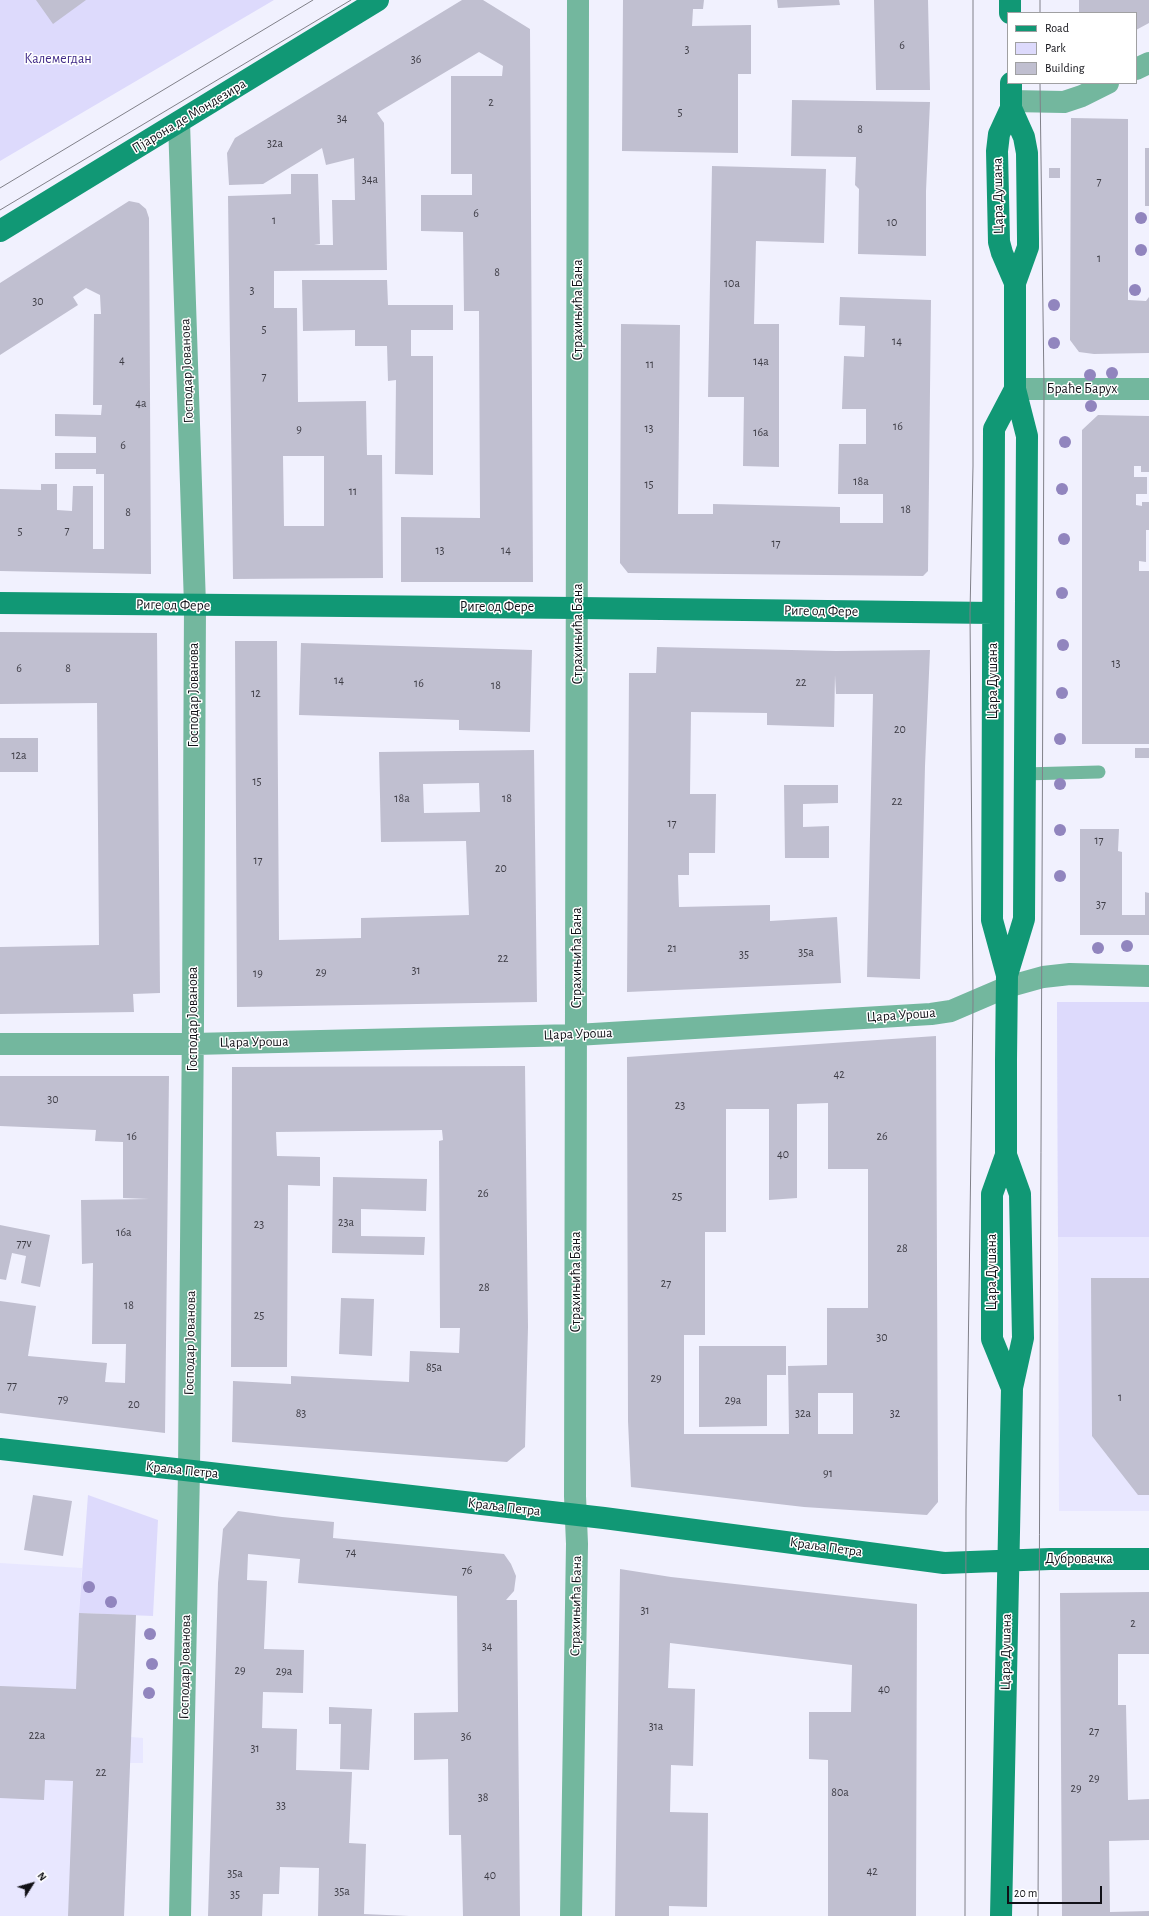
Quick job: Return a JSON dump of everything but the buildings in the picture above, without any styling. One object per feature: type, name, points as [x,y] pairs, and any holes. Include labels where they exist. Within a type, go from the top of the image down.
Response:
[{"type":"main road","name":"Пјарона де Мондезира","points":[[0,231],[378,0]]},
{"type":"main road","points":[[1010,0],[1010,12]]},
{"type":"main road","name":"Цара Душана","points":[[1011,97],[999,134],[999,242],[1002,253],[1015,283]]},
{"type":"main road","name":"Цара Душана","points":[[1007,981],[1024,919],[1026,436],[1015,390],[1015,283],[1028,248],[1027,153],[1024,136],[1011,97]]},
{"type":"main road","name":"Цара Душана","points":[[1012,1388],[992,1339],[992,1194],[1006,1155],[1007,981],[992,920],[994,429],[1015,390]]},
{"type":"main road","name":"Риге од Фере","points":[[0,603],[993,613]]},
{"type":"main road","name":"Цара Душана","points":[[1001,1916],[1012,1388],[1023,1338],[1020,1194],[1006,1155]]},
{"type":"main road","name":"Краља Петра","points":[[0,1449],[577,1515],[944,1563],[1008,1560]]},
{"type":"main road","name":"Дубровачка","points":[[1008,1560],[1149,1559]]},
{"type":"street","name":"Страхињића Бана","points":[[571,1916],[577,1515],[575,1496],[578,608],[578,0]]},
{"type":"street","points":[[1137,69],[1149,63]]},
{"type":"street","points":[[1011,97],[1064,102],[1082,96],[1106,84]]},
{"type":"street","name":"Господар Јованова","points":[[179,122],[195,605],[189,1471],[180,1916]]},
{"type":"street","name":"Браће Барух","points":[[1015,390],[1149,389]]},
{"type":"street","name":"Цара Уроша","points":[[0,1044],[193,1044],[576,1035],[931,1014],[951,1011],[964,1007],[1007,981],[1070,974],[1149,976]]},
{"type":"lane","points":[[1024,774],[1100,772]]},
{"type":"shaded area","points":[[1057,1002],[1149,1002],[1149,1511],[1059,1511]]},
{"type":"shaded area","points":[[0,1563],[82,1568],[79,1613],[136,1615],[131,1737],[143,1738],[143,1763],[130,1763],[124,1916],[0,1916]]},
{"type":"green space","name":"Калемегдан","points":[[0,0],[274,0],[0,161]]},
{"type":"green space","points":[[1057,1002],[1149,1002],[1149,1237],[1058,1237]]},
{"type":"green space","points":[[88,1495],[158,1520],[153,1616],[79,1613]]},
{"type":"tram line","points":[[0,188],[313,0]]},
{"type":"tram line","points":[[0,210],[351,0]]},
{"type":"tram line","points":[[965,1916],[966,1509],[973,1002],[970,613],[973,466],[973,0]]},
{"type":"tram line","points":[[1040,0],[1040,12]]},
{"type":"tram line","points":[[1038,1916],[1044,388],[1040,84]]}]
